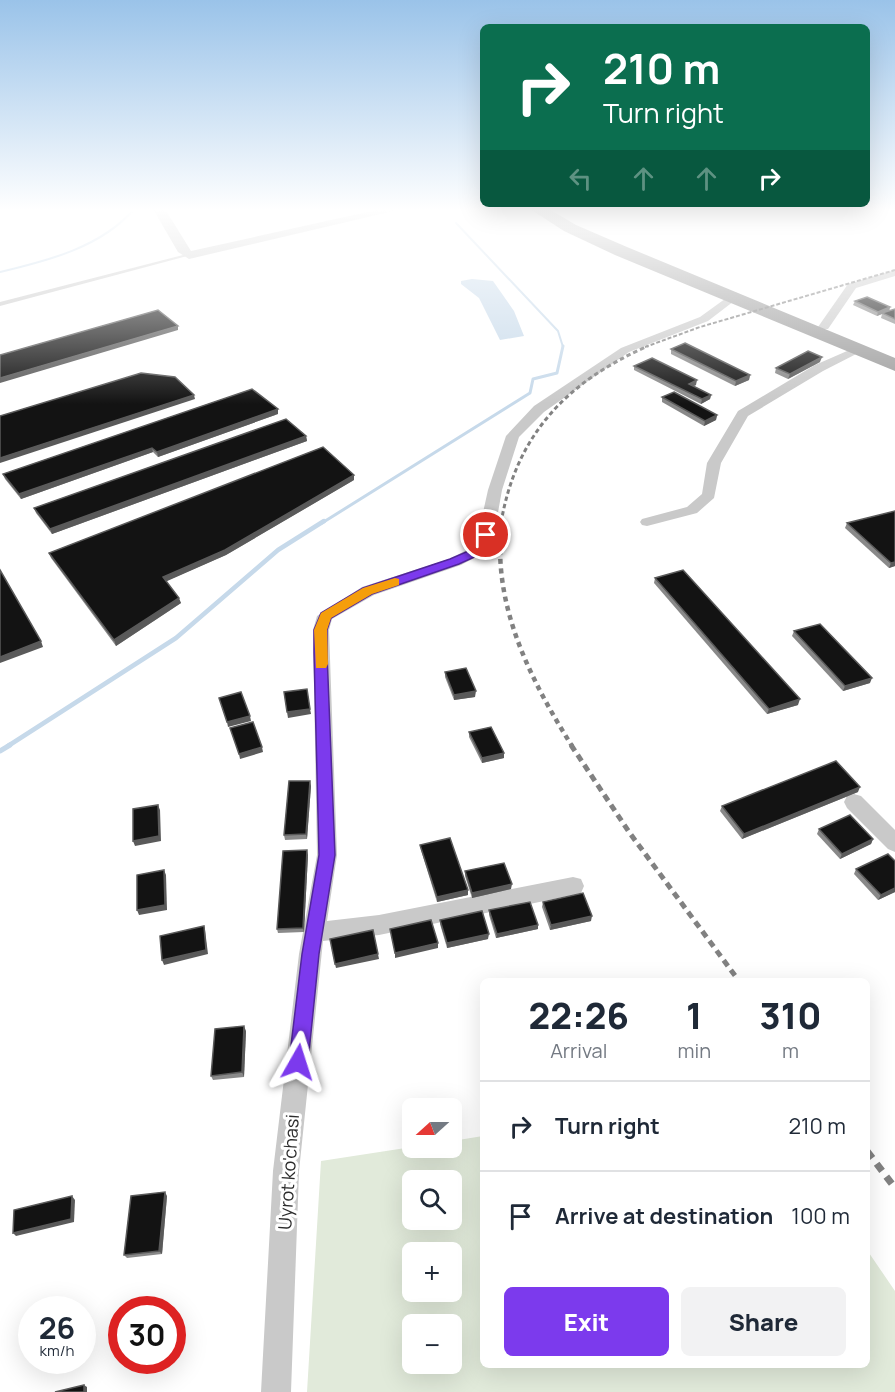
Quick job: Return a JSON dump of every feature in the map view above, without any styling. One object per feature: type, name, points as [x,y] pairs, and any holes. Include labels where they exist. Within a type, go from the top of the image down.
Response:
[{"type":"highway","points":[[676,274],[895,365]]},
{"type":"highway","points":[[696,274],[895,355]]},
{"type":"street","points":[[824,327],[852,286],[892,274]]},
{"type":"street","name":"Uyrot ko'chasi","points":[[276,1392],[286,1171],[314,932],[327,855],[321,630],[326,616],[368,591],[455,562],[475,552],[486,535],[495,490],[513,436],[539,409],[625,350],[704,319],[734,298]]},
{"type":"street","points":[[646,522],[693,510],[709,495],[714,463],[743,414],[819,368],[858,350]]},
{"type":"street","points":[[854,802],[895,843]]},
{"type":"street","points":[[314,932],[379,925],[573,886]]},
{"type":"lane","points":[[0,304],[116,274]]},
{"type":"green space","points":[[480,1136],[480,1368],[870,1368],[870,1254],[895,1291],[895,1392],[307,1392],[321,1161],[402,1149],[402,1158],[462,1158],[462,1139]]},
{"type":"water","points":[[472,279],[493,281],[514,311],[524,336],[500,340],[479,298],[461,284],[461,281]]},
{"type":"building","points":[[867,297],[890,307],[878,312],[855,301]]},
{"type":"building","points":[[895,309],[895,319],[882,313]]},
{"type":"building","points":[[158,310],[178,326],[0,378],[0,355]]},
{"type":"building","points":[[685,343],[750,375],[736,381],[671,349]]},
{"type":"building","points":[[808,351],[822,357],[790,374],[776,368]]},
{"type":"building","points":[[652,358],[697,380],[689,384],[711,395],[702,399],[634,366]]},
{"type":"building","points":[[141,373],[175,377],[194,395],[0,458],[0,416]]},
{"type":"building","points":[[252,389],[278,409],[157,452],[152,448],[19,494],[3,474]]},
{"type":"building","points":[[674,392],[717,415],[705,421],[662,397]]},
{"type":"building","points":[[286,419],[306,436],[50,529],[34,508]]},
{"type":"building","points":[[323,447],[354,475],[225,550],[163,577],[179,598],[114,640],[49,553]]},
{"type":"building","points":[[895,511],[895,562],[891,563],[847,523]]},
{"type":"building","points":[[0,570],[41,641],[0,657]]},
{"type":"building","points":[[683,570],[800,699],[769,709],[655,578]]},
{"type":"building","points":[[820,624],[872,678],[845,686],[794,631]]},
{"type":"building","points":[[466,668],[476,691],[454,695],[445,672]]},
{"type":"building","points":[[307,689],[310,709],[287,712],[284,692]]},
{"type":"building","points":[[241,692],[250,716],[227,722],[219,698]]},
{"type":"building","points":[[253,722],[262,747],[239,754],[230,728]]},
{"type":"building","points":[[491,727],[504,753],[482,758],[469,732]]},
{"type":"building","points":[[836,761],[860,787],[744,834],[722,806]]},
{"type":"building","points":[[289,781],[310,781],[306,834],[284,835]]},
{"type":"building","points":[[158,805],[159,836],[133,841],[133,809]]},
{"type":"building","points":[[850,815],[873,839],[842,854],[819,829]]},
{"type":"building","points":[[450,838],[468,890],[437,897],[420,845]]},
{"type":"building","points":[[307,850],[303,928],[277,929],[283,851]]},
{"type":"building","points":[[888,854],[895,861],[895,888],[881,895],[856,869]]},
{"type":"building","points":[[504,863],[512,884],[472,893],[465,871]]},
{"type":"building","points":[[164,870],[165,905],[137,910],[137,875]]},
{"type":"building","points":[[583,893],[592,916],[551,925],[543,902]]},
{"type":"building","points":[[530,902],[538,925],[497,934],[489,910]]},
{"type":"building","points":[[482,911],[489,934],[447,943],[440,920]]},
{"type":"building","points":[[431,920],[438,943],[395,953],[390,929]]},
{"type":"building","points":[[204,926],[206,950],[162,960],[160,936]]},
{"type":"building","points":[[373,930],[378,954],[335,964],[330,939]]},
{"type":"building","points":[[244,1026],[242,1072],[211,1076],[215,1029]]},
{"type":"building","points":[[165,1192],[159,1251],[124,1255],[131,1196]]},
{"type":"building","points":[[72,1196],[71,1219],[13,1233],[14,1210]]},
{"type":"building","points":[[84,1385],[84,1392],[55,1392]]},
{"type":"waterway","points":[[504,274],[558,331],[563,347]]},
{"type":"waterway","points":[[322,523],[530,393],[533,379],[557,373],[563,347]]},
{"type":"waterway","points":[[8,746],[176,638],[278,550],[324,521]]},
{"type":"waterway","points":[[0,751],[10,745]]},
{"type":"railway","points":[[645,347],[700,327],[881,274]]},
{"type":"railway","points":[[501,523],[508,491],[519,463],[533,437],[550,414],[593,376],[648,346]]},
{"type":"railway","points":[[502,521],[500,551],[502,581],[508,611],[528,667],[572,746]]},
{"type":"railway","points":[[571,745],[629,832],[737,978]]},
{"type":"railway","points":[[870,1155],[895,1188]]},
{"type":"slow traffic","points":[[321,664],[321,630],[326,616],[368,591],[395,582]]},
{"type":"route","points":[[298,1062],[310,954],[327,855],[322,746],[321,630],[326,616],[368,591],[455,562],[475,552],[486,535]]}]
